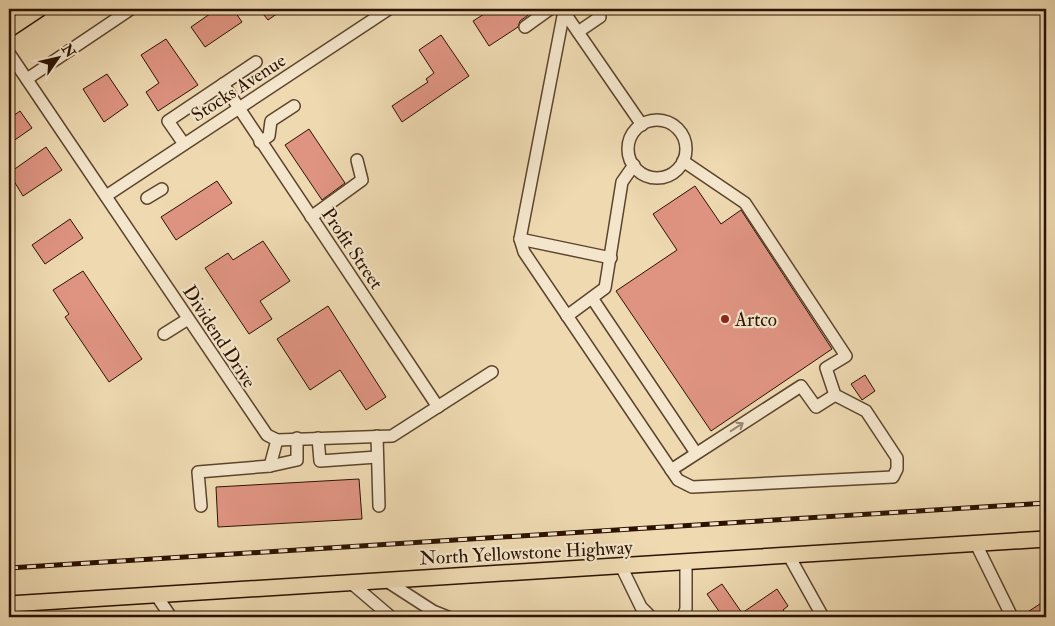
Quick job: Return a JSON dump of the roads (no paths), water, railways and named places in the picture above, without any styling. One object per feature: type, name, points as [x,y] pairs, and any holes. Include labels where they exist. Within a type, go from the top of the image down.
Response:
[{"type":"main road","points":[[9,29],[39,9]]},
{"type":"main road","name":"North Yellowstone Highway","points":[[9,604],[1046,539]]},
{"type":"street","points":[[27,79],[131,9]]},
{"type":"street","name":"Stocks Avenue","points":[[106,196],[389,9]]},
{"type":"street","points":[[578,32],[600,17],[595,9]]},
{"type":"street","points":[[563,10],[642,124]]},
{"type":"street","points":[[563,10],[520,240],[524,252],[678,480],[692,487],[893,476],[897,469],[896,458],[866,411],[835,395],[826,368],[846,356],[746,203],[683,161]]},
{"type":"street","points":[[525,27],[544,11]]},
{"type":"street","name":"Dividend Drive","points":[[9,52],[251,415],[267,435],[277,440]]},
{"type":"street","points":[[184,144],[168,121],[256,62]]},
{"type":"street","name":"Profit Street","points":[[224,84],[260,142],[438,406]]},
{"type":"street","points":[[260,142],[270,136],[271,121],[294,106]]},
{"type":"street","points":[[660,120],[678,129],[686,146],[683,161],[675,172],[658,178],[648,176],[634,166],[630,157],[630,139],[642,124],[660,120]]},
{"type":"street","points":[[311,217],[362,180],[358,160]]},
{"type":"street","points":[[567,316],[605,288],[622,182],[634,166]]},
{"type":"street","points":[[146,198],[162,188]]},
{"type":"street","points":[[520,240],[611,258]]},
{"type":"street","points":[[592,298],[696,453]]},
{"type":"street","points":[[164,334],[188,319]]},
{"type":"street","points":[[270,466],[277,440],[392,436],[492,372]]},
{"type":"street","points":[[671,470],[801,386],[816,407],[835,395]]},
{"type":"street","points":[[377,436],[380,506]]},
{"type":"street","points":[[201,506],[198,472],[270,466],[297,460],[297,438]]},
{"type":"street","points":[[318,438],[320,461],[377,457]]},
{"type":"street","points":[[976,544],[1012,617]]},
{"type":"street","points":[[789,556],[823,617]]},
{"type":"street","points":[[683,617],[686,609],[686,562]]},
{"type":"street","points":[[621,566],[641,607],[651,617]]},
{"type":"street","points":[[385,580],[433,611],[448,617]]},
{"type":"street","points":[[350,582],[391,617]]},
{"type":"street","points":[[156,595],[171,617]]},
{"type":"railway","points":[[9,568],[1046,503]]},
{"type":"place","name":"Artco","points":[[725,319]]}]
